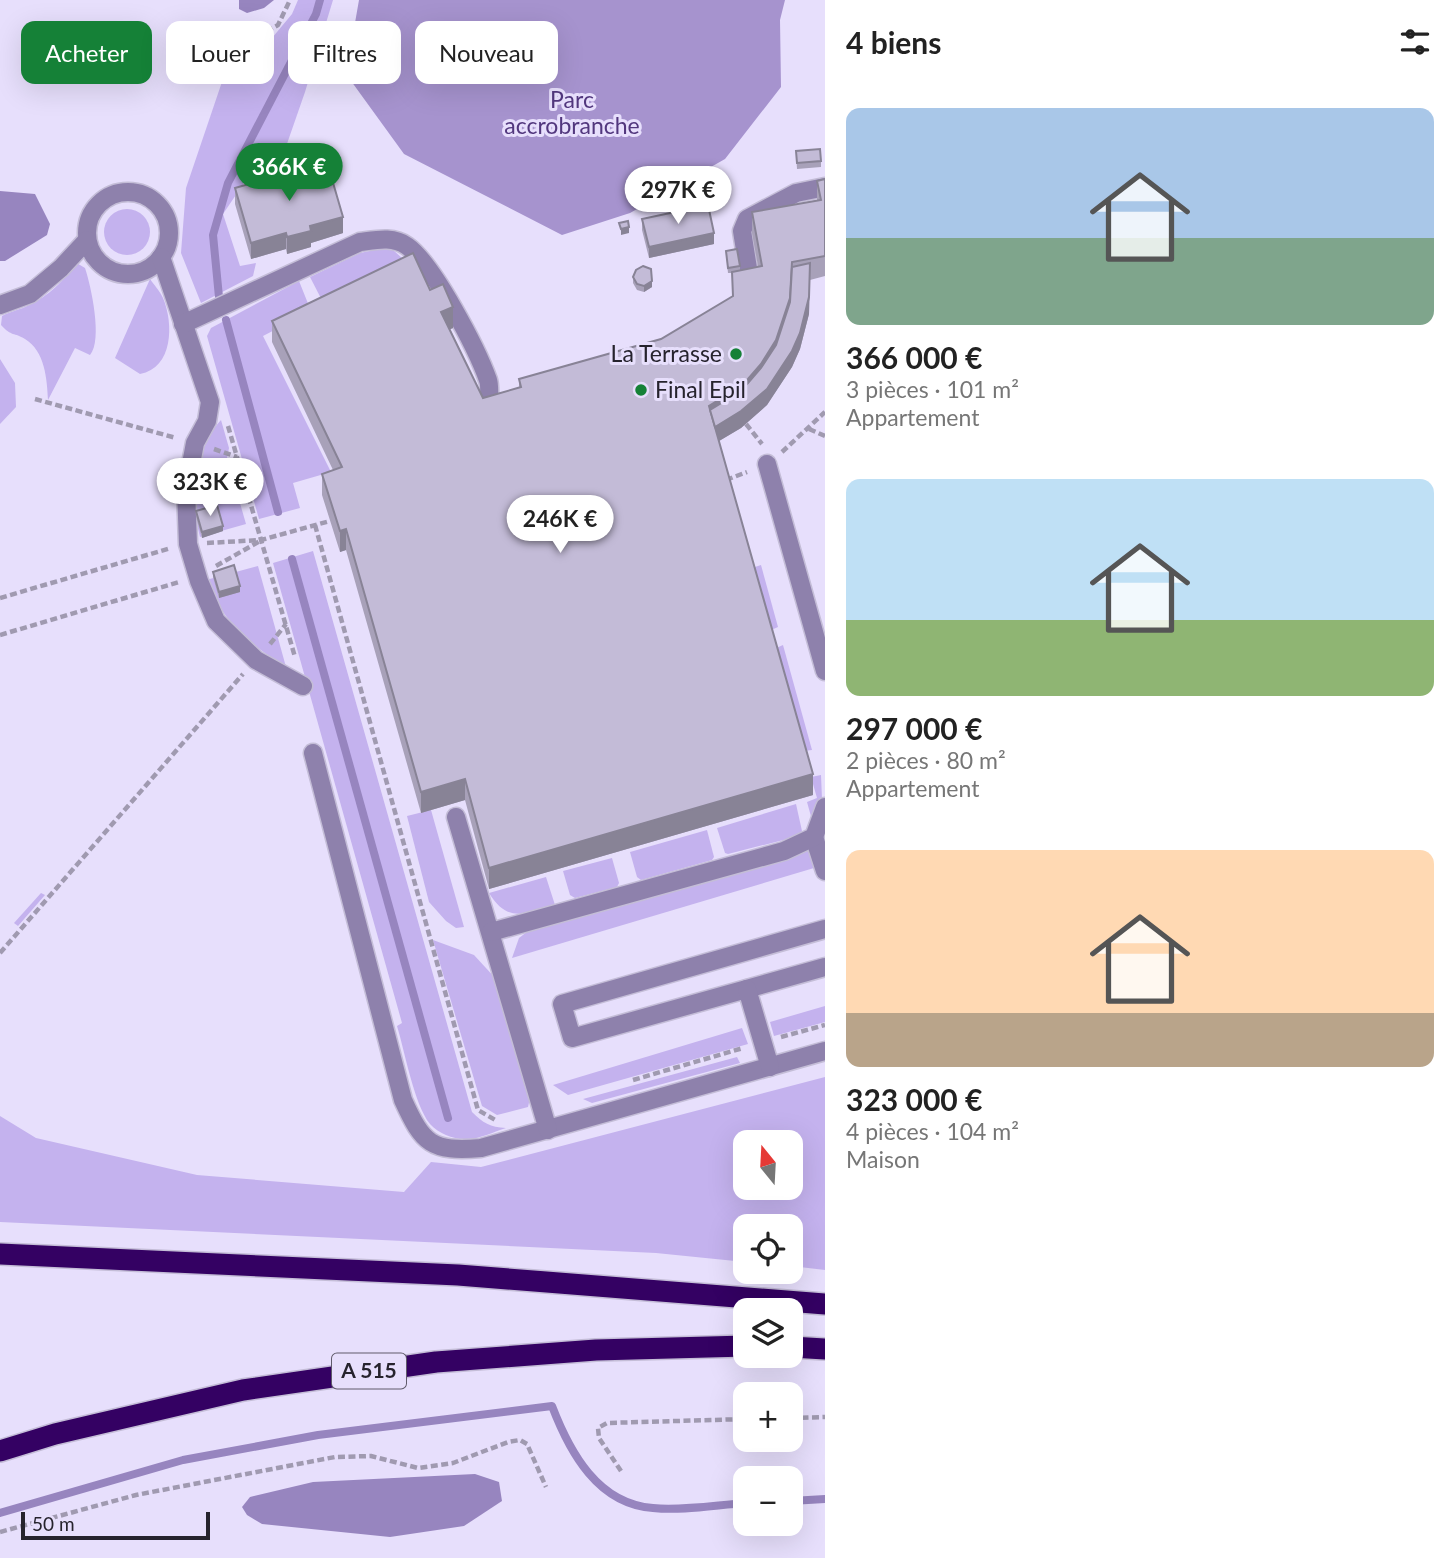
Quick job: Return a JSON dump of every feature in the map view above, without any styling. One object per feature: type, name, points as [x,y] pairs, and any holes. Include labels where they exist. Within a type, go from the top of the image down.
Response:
[{"type":"highway","points":[[0,1254],[458,1275],[825,1304]]},
{"type":"highway","name":"A 515","points":[[0,1451],[55,1434],[243,1390],[436,1362],[596,1350],[733,1346]]},
{"type":"highway","points":[[803,1348],[825,1349]]},
{"type":"lane","points":[[750,281],[742,231],[747,219],[796,193],[825,187]]},
{"type":"lane","points":[[139,192],[150,197],[166,215],[169,236],[161,257],[145,270],[121,274],[99,263],[91,253],[87,240],[86,226],[91,212],[100,201],[113,194],[139,192]]},
{"type":"lane","points":[[183,324],[360,242],[387,239],[407,246],[425,265],[451,303],[489,382],[489,401],[484,406]]},
{"type":"lane","points":[[0,305],[30,293],[61,268],[87,240]]},
{"type":"lane","points":[[161,257],[211,402],[208,421],[195,443],[186,490],[188,544],[198,576],[216,621],[256,660],[303,685]]},
{"type":"lane","points":[[767,457],[825,671]]},
{"type":"lane","points":[[313,753],[400,1089],[414,1123],[430,1144],[456,1150],[481,1148],[825,1051]]},
{"type":"lane","points":[[825,807],[814,837],[825,870]]},
{"type":"lane","points":[[456,817],[548,1130]]},
{"type":"lane","points":[[491,933],[784,851],[814,837]]},
{"type":"lane","points":[[825,929],[562,1004],[572,1038],[825,967]]},
{"type":"lane","points":[[747,989],[769,1067]]},
{"type":"path","points":[[274,27],[278,25],[290,0]]},
{"type":"path","points":[[35,399],[237,457]]},
{"type":"path","points":[[825,412],[809,429],[825,436]]},
{"type":"path","points":[[226,420],[303,685]]},
{"type":"path","points":[[746,424],[767,457]]},
{"type":"path","points":[[0,598],[188,544],[261,540],[330,521]]},
{"type":"path","points":[[315,525],[478,1110],[498,1122],[542,1110]]},
{"type":"path","points":[[0,635],[198,576],[261,540]]},
{"type":"path","points":[[0,953],[286,624]]},
{"type":"path","points":[[803,1418],[825,1417]]},
{"type":"path","points":[[621,1471],[599,1438],[598,1427],[607,1423],[733,1419]]},
{"type":"path","points":[[0,1532],[136,1495],[335,1457],[371,1457],[418,1468],[453,1463],[520,1440],[527,1444],[545,1487]]},
{"type":"shaded area","points":[[239,0],[274,0],[264,8],[247,13],[239,9]]},
{"type":"shaded area","points":[[298,0],[333,0],[327,21],[288,21],[288,84],[307,84],[305,92],[281,161],[246,180],[223,214],[240,266],[256,263],[253,276],[201,303],[181,253],[186,188],[221,84],[274,84],[274,36],[292,14]]},
{"type":"shaded area","points":[[0,191],[35,194],[50,224],[47,235],[5,261],[0,261]]},
{"type":"shaded area","points":[[127,209],[143,216],[150,232],[143,248],[127,255],[111,248],[104,232],[111,216]]},
{"type":"shaded area","points":[[392,249],[403,259],[328,312],[310,277],[360,253]]},
{"type":"shaded area","points":[[75,262],[85,268],[95,313],[96,338],[90,355],[75,348],[48,400],[46,375],[41,358],[32,344],[1,325],[2,316],[26,307],[49,293],[67,275]]},
{"type":"shaded area","points":[[150,279],[159,290],[167,308],[168,344],[159,363],[140,374],[115,358]]},
{"type":"shaded area","points":[[299,281],[311,311],[263,336],[331,472],[293,483],[300,508],[259,519],[207,336],[211,328]]},
{"type":"shaded area","points":[[0,359],[15,383],[16,407],[0,424]]},
{"type":"shaded area","points":[[221,420],[229,448],[227,458],[246,524],[200,537],[195,507],[196,475],[204,446]]},
{"type":"shaded area","points":[[313,551],[472,1112],[487,1124],[506,1128],[480,1137],[455,1138],[433,1127],[424,1115],[410,1077],[397,1026],[402,1023],[273,563]]},
{"type":"shaded area","points":[[761,565],[778,627],[769,631],[752,568]]},
{"type":"shaded area","points":[[258,566],[286,667],[238,631],[220,608],[206,580]]},
{"type":"shaded area","points":[[783,645],[812,750],[803,751],[774,649]]},
{"type":"shaded area","points":[[821,775],[822,799],[812,820],[807,802],[817,798],[811,777]]},
{"type":"shaded area","points":[[796,804],[802,831],[799,836],[725,853],[717,828]]},
{"type":"shaded area","points":[[431,810],[464,927],[456,928],[446,921],[429,902],[407,816]]},
{"type":"shaded area","points":[[707,830],[714,857],[712,860],[641,880],[637,877],[630,852]]},
{"type":"shaded area","points":[[813,847],[817,858],[814,868],[512,958],[519,938],[532,928]]},
{"type":"shaded area","points":[[612,858],[619,883],[617,887],[575,898],[570,895],[563,871]]},
{"type":"shaded area","points":[[546,877],[555,905],[535,911],[510,913],[496,903],[489,893]]},
{"type":"shaded area","points":[[41,893],[45,895],[18,926],[14,923]]},
{"type":"shaded area","points":[[433,940],[474,955],[497,980],[530,1098],[528,1107],[497,1115],[482,1106]]},
{"type":"shaded area","points":[[825,1006],[825,1022],[774,1036],[770,1022]]},
{"type":"shaded area","points":[[742,1028],[748,1044],[568,1095],[553,1085]]},
{"type":"shaded area","points":[[737,1057],[740,1063],[592,1103],[583,1099]]},
{"type":"shaded area","points":[[825,1077],[825,1270],[803,1267],[803,1214],[733,1214],[733,1261],[656,1253],[0,1222],[0,1116],[36,1138],[197,1175],[404,1192],[431,1162],[481,1167]]},
{"type":"shaded area","points":[[475,1474],[499,1482],[502,1501],[464,1526],[390,1537],[262,1524],[247,1515],[242,1507],[250,1497],[313,1482]]},
{"type":"green space","name":"Parc accrobranche","points":[[359,0],[785,0],[780,20],[781,87],[725,159],[630,213],[562,235],[404,154],[353,84],[401,84],[401,21],[355,21]]},
{"type":"building","points":[[820,149],[821,161],[797,163],[796,151]]},
{"type":"building","points":[[327,162],[343,217],[310,226],[311,231],[287,237],[286,233],[251,243],[235,188]]},
{"type":"building","points":[[825,179],[825,256],[792,262],[790,298],[776,340],[748,379],[709,406],[813,774],[489,868],[465,779],[421,792],[346,529],[340,531],[322,474],[342,467],[272,321],[413,253],[430,290],[443,284],[453,307],[441,312],[483,398],[521,387],[519,379],[661,339],[733,296],[732,272],[762,266],[752,212],[821,200],[817,181]]},
{"type":"building","points":[[708,205],[714,233],[649,247],[642,219]]},
{"type":"building","points":[[628,221],[629,227],[621,229],[619,223]]},
{"type":"building","points":[[737,249],[740,266],[728,268],[726,251]]},
{"type":"building","points":[[810,263],[809,297],[800,333],[792,351],[767,389],[741,411],[715,427],[710,410],[748,383],[776,345],[790,302],[792,267]]},
{"type":"building","points":[[643,266],[651,269],[652,281],[644,286],[637,284],[633,277],[636,270]]},
{"type":"building","points":[[217,505],[223,526],[202,532],[196,511]]},
{"type":"building","points":[[234,565],[240,586],[219,592],[213,572]]},
{"type":"waterway","points":[[219,297],[213,235],[228,183],[316,14],[320,0]]},
{"type":"waterway","points":[[226,320],[278,512]]},
{"type":"waterway","points":[[292,559],[448,1118]]},
{"type":"waterway","points":[[0,1513],[183,1460],[318,1435],[552,1406],[577,1458],[602,1486],[617,1497],[634,1504],[664,1509],[733,1504]]},
{"type":"waterway","points":[[803,1500],[825,1499]]},
{"type":"place","name":"La Terrasse","points":[[736,354]]},
{"type":"place","name":"Final Epil","points":[[641,390]]}]
